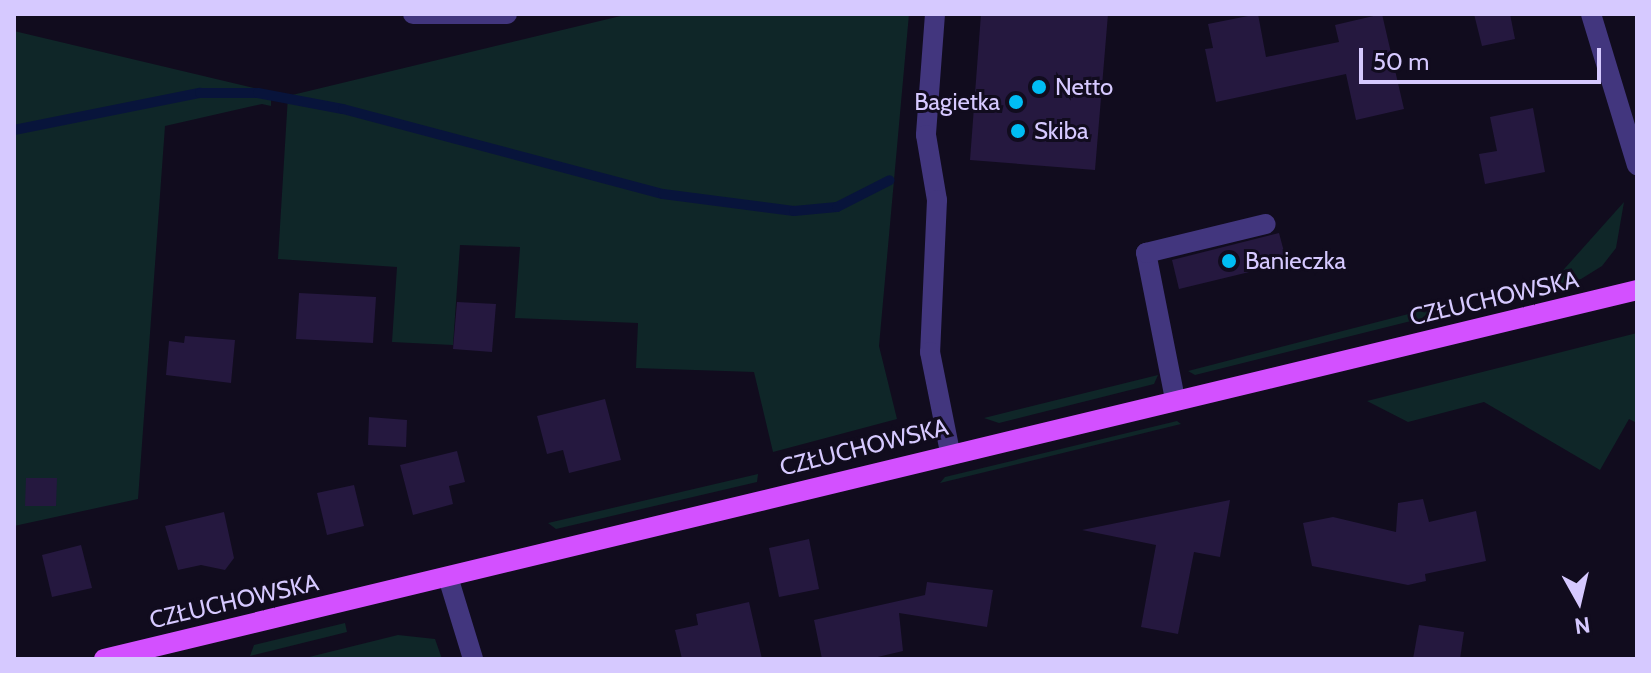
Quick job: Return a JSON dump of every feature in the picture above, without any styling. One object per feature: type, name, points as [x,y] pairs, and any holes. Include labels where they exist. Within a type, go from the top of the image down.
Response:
[{"type":"main road","name":"CZŁUCHOWSKA","points":[[104,659],[950,452],[1637,290]]},
{"type":"street","points":[[413,14],[507,14]]},
{"type":"street","points":[[935,14],[926,135],[937,200],[930,352],[950,452]]},
{"type":"street","points":[[1591,14],[1637,165]]},
{"type":"street","points":[[1175,399],[1146,253],[1266,224]]},
{"type":"street","points":[[448,577],[473,659]]},
{"type":"green space","points":[[629,14],[909,14],[879,346],[897,419],[773,452],[754,372],[636,368],[638,323],[515,318],[520,247],[460,245],[453,345],[392,342],[397,267],[278,259],[288,96]]},
{"type":"green space","points":[[14,31],[271,92],[271,106],[262,104],[165,126],[138,499],[14,526]]},
{"type":"green space","points":[[1624,202],[1616,248],[1602,266],[1581,279],[1549,286]]},
{"type":"green space","points":[[1420,311],[1443,313],[1195,375],[1188,371]]},
{"type":"green space","points":[[1637,333],[1637,423],[1629,419],[1600,470],[1484,402],[1408,422],[1367,401]]},
{"type":"green space","points":[[1158,375],[1154,384],[999,423],[984,418]]},
{"type":"green space","points":[[1177,421],[1181,424],[940,483],[945,477]]},
{"type":"green space","points":[[758,474],[757,482],[556,529],[548,523]]},
{"type":"green space","points":[[345,623],[347,632],[250,656],[254,645]]},
{"type":"green space","points":[[398,635],[435,639],[442,659],[301,659]]},
{"type":"building","name":"Netto","points":[[981,14],[1108,14],[1095,170],[970,160]]},
{"type":"building","points":[[1258,14],[1266,57],[1339,42],[1335,25],[1382,14],[1404,109],[1356,120],[1346,74],[1216,102],[1205,49],[1213,48],[1208,24]]},
{"type":"building","points":[[1474,14],[1510,14],[1515,39],[1482,46]]},
{"type":"building","points":[[1533,108],[1545,172],[1485,184],[1479,154],[1497,151],[1490,117]]},
{"type":"building","name":"Banieczka","points":[[1279,233],[1287,263],[1179,289],[1172,260]]},
{"type":"building","points":[[299,293],[376,297],[373,343],[296,339]]},
{"type":"building","points":[[457,302],[496,304],[492,352],[453,349]]},
{"type":"building","points":[[185,336],[235,340],[231,383],[166,375],[169,341],[184,343]]},
{"type":"building","points":[[605,399],[621,460],[569,473],[563,450],[547,454],[537,416]]},
{"type":"building","points":[[369,417],[407,420],[406,447],[368,445]]},
{"type":"building","points":[[457,451],[465,482],[449,486],[453,504],[413,515],[400,465]]},
{"type":"building","points":[[26,478],[57,478],[56,506],[25,506]]},
{"type":"building","points":[[354,485],[364,526],[327,535],[317,493]]},
{"type":"building","points":[[1423,499],[1429,522],[1476,511],[1486,561],[1425,574],[1426,581],[1408,585],[1312,566],[1303,523],[1333,517],[1396,532],[1398,503]]},
{"type":"building","points":[[1230,500],[1220,557],[1194,552],[1178,634],[1141,627],[1156,545],[1082,530]]},
{"type":"building","points":[[224,512],[234,558],[225,570],[201,565],[178,570],[165,526]]},
{"type":"building","points":[[809,539],[819,589],[779,597],[769,548]]},
{"type":"building","points":[[81,545],[92,588],[52,597],[42,555]]},
{"type":"building","points":[[927,582],[993,590],[987,627],[899,613],[903,651],[869,659],[822,659],[814,620],[925,595]]},
{"type":"building","points":[[749,602],[762,659],[682,659],[675,630],[698,625],[696,614]]},
{"type":"building","points":[[1419,625],[1464,632],[1460,659],[1413,659]]},
{"type":"waterway","points":[[14,130],[200,93],[258,93],[343,109],[663,194],[794,211],[837,207],[890,180]]},
{"type":"place","name":"Netto","points":[[1039,87]]},
{"type":"place","name":"Bagietka","points":[[1016,102]]},
{"type":"place","name":"Skiba","points":[[1018,131]]},
{"type":"place","name":"Banieczka","points":[[1229,261]]}]
